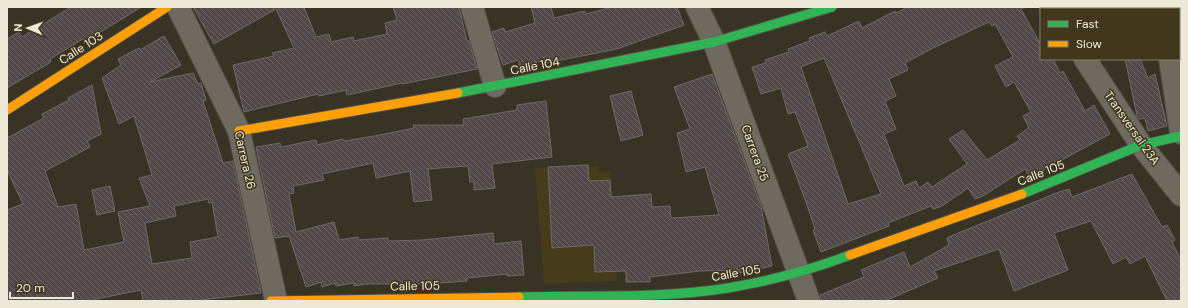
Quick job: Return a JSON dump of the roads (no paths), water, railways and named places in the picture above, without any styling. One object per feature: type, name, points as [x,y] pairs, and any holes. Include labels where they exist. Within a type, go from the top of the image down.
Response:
[{"type":"street","name":"Calle 103","points":[[7,110],[167,7]]},
{"type":"street","name":"Carrera 26","points":[[178,7],[239,131],[276,301]]},
{"type":"street","points":[[472,7],[495,86]]},
{"type":"street","name":"Carrera 25","points":[[697,7],[714,42],[809,301]]},
{"type":"street","name":"Calle 104","points":[[239,131],[495,86],[714,42],[832,7]]},
{"type":"street","name":"Transversal 23A","points":[[1086,60],[1141,145],[1181,195]]},
{"type":"street","points":[[1170,60],[1181,134]]},
{"type":"street","name":"Calle 105","points":[[271,301],[672,294],[726,288],[800,273],[998,204],[1141,145],[1181,134]]}]
